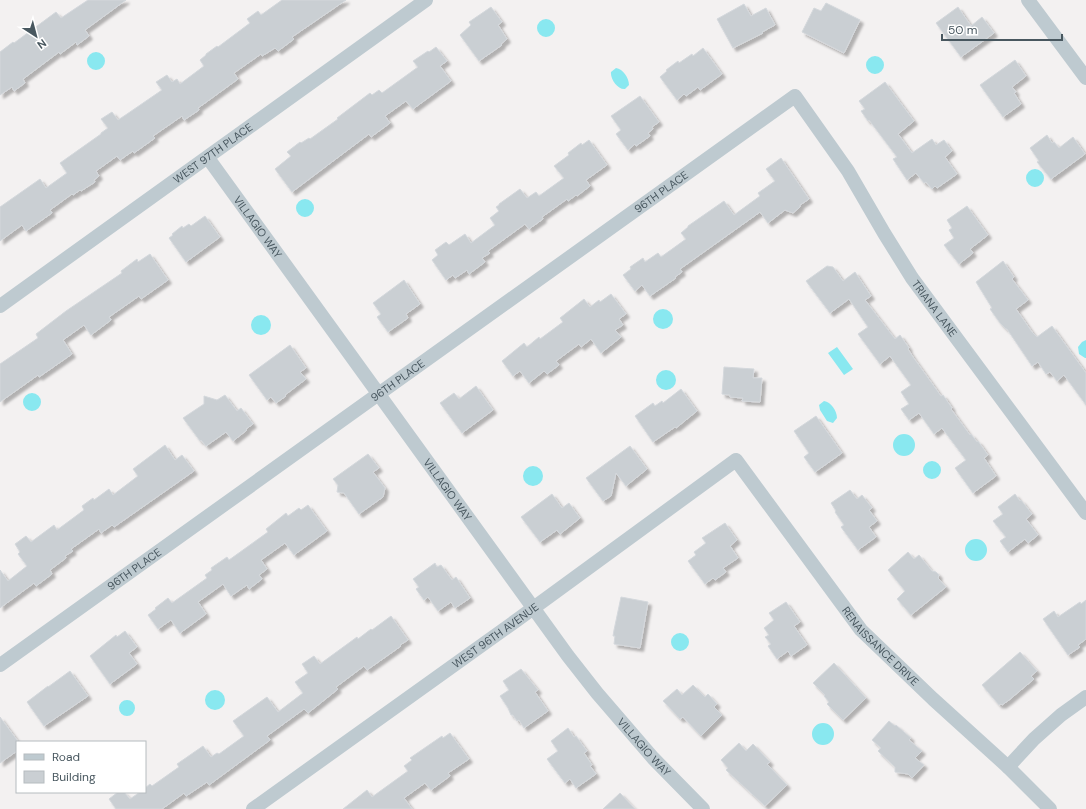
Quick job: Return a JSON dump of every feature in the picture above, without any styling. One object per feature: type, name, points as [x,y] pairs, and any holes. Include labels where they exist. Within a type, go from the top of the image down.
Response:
[{"type":"street","name":"WEST 97TH PLACE","points":[[0,306],[426,0]]},
{"type":"street","points":[[1028,0],[1086,78]]},
{"type":"street","name":"96TH PLACE","points":[[0,665],[794,96]]},
{"type":"street","name":"TRIANA LANE","points":[[794,96],[848,171],[912,278],[1086,513]]},
{"type":"street","name":"VILLAGIO WAY","points":[[208,158],[568,656],[597,693],[653,758],[703,809]]},
{"type":"street","name":"WEST 96TH AVENUE","points":[[253,809],[534,608],[736,460]]},
{"type":"street","name":"RENAISSANCE DRIVE","points":[[736,460],[861,630],[933,699],[1008,767],[1050,809]]},
{"type":"street","points":[[1008,767],[1034,739],[1061,715],[1086,697]]},
{"type":"water","points":[[546,19],[552,22],[555,28],[552,34],[546,37],[540,34],[537,28],[540,22]]},
{"type":"water","points":[[92,52],[100,52],[105,57],[103,68],[100,70],[92,70],[87,65],[87,57]]},
{"type":"water","points":[[875,56],[881,59],[884,65],[881,71],[875,74],[869,71],[866,65],[869,59]]},
{"type":"water","points":[[616,68],[625,74],[628,80],[629,85],[625,89],[617,86],[612,78],[611,72]]},
{"type":"water","points":[[1035,169],[1041,172],[1044,178],[1041,184],[1035,187],[1029,184],[1026,178],[1029,172]]},
{"type":"water","points":[[305,199],[311,202],[314,208],[311,214],[305,217],[299,214],[296,208],[299,202]]},
{"type":"water","points":[[663,309],[670,312],[673,319],[670,326],[663,329],[656,326],[653,319],[656,312]]},
{"type":"water","points":[[261,315],[268,318],[271,325],[268,332],[261,335],[254,332],[251,325],[254,318]]},
{"type":"water","points":[[1086,340],[1085,358],[1079,354],[1078,347]]},
{"type":"water","points":[[837,347],[853,369],[844,375],[828,353]]},
{"type":"water","points":[[666,370],[673,373],[676,380],[673,387],[666,390],[659,387],[656,380],[659,373]]},
{"type":"water","points":[[32,393],[38,396],[41,402],[38,408],[32,411],[26,408],[23,402],[26,396]]},
{"type":"water","points":[[824,401],[833,407],[836,413],[837,418],[833,423],[827,421],[820,410],[819,405]]},
{"type":"water","points":[[904,434],[912,437],[915,445],[912,453],[904,456],[896,453],[893,445],[896,437]]},
{"type":"water","points":[[932,461],[938,464],[941,470],[938,476],[932,479],[926,476],[923,470],[926,464]]},
{"type":"water","points":[[529,466],[537,466],[543,472],[543,480],[537,486],[529,486],[523,480],[523,472]]},
{"type":"water","points":[[976,539],[984,542],[987,550],[984,558],[976,561],[968,558],[965,550],[968,542]]},
{"type":"water","points":[[680,633],[686,636],[689,642],[686,648],[680,651],[674,648],[671,642],[674,636]]},
{"type":"water","points":[[215,690],[222,693],[225,700],[222,707],[215,710],[208,707],[205,700],[208,693]]},
{"type":"water","points":[[124,700],[130,700],[135,705],[133,714],[130,716],[124,716],[119,711],[119,705]]},
{"type":"water","points":[[823,723],[831,726],[834,734],[831,742],[823,745],[815,742],[812,734],[815,726]]},
{"type":"building","points":[[88,0],[126,0],[85,30],[89,36],[77,45],[76,42],[60,54],[59,52],[23,79],[25,83],[14,91],[12,87],[0,95],[0,52],[56,12],[61,18]]},
{"type":"building","points":[[282,0],[346,0],[292,37],[294,39],[278,51],[275,48],[262,56],[261,54],[234,73],[238,79],[198,108],[199,110],[184,120],[182,116],[153,136],[155,138],[134,153],[133,151],[120,160],[117,156],[96,171],[99,176],[94,180],[95,182],[81,191],[80,190],[73,195],[72,194],[50,210],[52,213],[26,231],[22,225],[0,241],[0,207],[40,179],[46,188],[67,173],[60,163],[108,128],[101,119],[112,112],[118,120],[127,114],[162,90],[156,82],[167,75],[172,82],[177,79],[180,84],[204,66],[200,60],[206,54],[250,23],[247,19],[258,11],[261,15]]},
{"type":"building","points":[[826,3],[860,20],[844,53],[802,32],[814,8],[821,11]]},
{"type":"building","points":[[744,4],[751,16],[766,8],[775,25],[762,32],[763,33],[733,48],[717,19]]},
{"type":"building","points":[[491,7],[502,22],[498,25],[507,39],[501,44],[502,45],[479,61],[460,35],[471,25],[469,22]]},
{"type":"building","points":[[958,7],[971,26],[982,17],[994,33],[961,57],[936,23]]},
{"type":"building","points":[[436,47],[447,61],[440,66],[451,81],[413,109],[406,101],[385,116],[390,123],[371,137],[369,134],[292,192],[275,169],[291,156],[287,152],[300,142],[301,143],[309,138],[310,139],[370,93],[372,95],[379,90],[382,93],[418,67],[413,61]]},
{"type":"building","points":[[703,48],[722,74],[700,90],[698,87],[686,96],[684,94],[677,100],[660,77],[667,71],[666,70],[678,61],[679,63],[692,54],[693,56]]},
{"type":"building","points":[[1015,60],[1026,76],[1012,87],[1021,104],[1003,117],[980,85]]},
{"type":"building","points":[[885,82],[914,121],[898,134],[912,153],[932,139],[936,145],[944,140],[952,151],[945,157],[957,174],[937,188],[935,186],[932,189],[926,182],[924,183],[916,173],[907,180],[893,159],[897,157],[861,111],[865,109],[859,101]]},
{"type":"building","points":[[640,96],[659,122],[652,127],[653,129],[648,133],[650,136],[636,146],[635,144],[628,150],[616,134],[621,130],[611,116]]},
{"type":"building","points":[[1047,135],[1052,143],[1054,142],[1059,148],[1073,137],[1085,154],[1051,179],[1037,162],[1039,161],[1030,148]]},
{"type":"building","points":[[589,140],[607,165],[586,180],[590,186],[577,196],[576,195],[568,201],[567,199],[542,217],[543,219],[529,229],[525,224],[488,251],[490,253],[482,258],[485,262],[469,274],[467,270],[455,278],[453,275],[446,280],[432,260],[438,255],[435,250],[446,242],[449,245],[465,234],[471,243],[495,225],[490,218],[499,211],[496,207],[520,189],[527,198],[536,192],[539,196],[564,178],[554,166],[569,155],[568,153],[581,143],[582,145]]},
{"type":"building","points":[[781,158],[809,199],[800,205],[800,207],[793,213],[785,210],[768,223],[760,212],[680,269],[682,272],[675,277],[676,278],[650,296],[642,285],[635,291],[623,275],[631,269],[630,267],[643,258],[645,262],[658,253],[661,257],[686,239],[681,233],[688,226],[724,201],[734,215],[760,196],[758,193],[775,181],[766,169]]},
{"type":"building","points":[[967,206],[988,235],[970,249],[973,253],[959,264],[944,245],[954,238],[949,230],[952,228],[947,220]]},
{"type":"building","points":[[205,216],[220,237],[186,262],[169,238],[182,226],[183,228],[189,224],[191,226]]},
{"type":"building","points":[[150,254],[168,280],[141,299],[139,296],[109,317],[111,320],[91,335],[84,325],[63,340],[72,354],[39,377],[38,375],[0,402],[0,364],[38,338],[36,334],[66,311],[122,273],[121,271],[137,259],[138,262]]},
{"type":"building","points":[[1003,261],[1014,277],[1012,279],[1028,300],[1016,309],[1032,332],[1037,337],[1052,326],[1086,373],[1086,405],[1064,375],[1057,381],[1050,372],[1046,374],[1038,362],[1032,366],[1007,329],[1000,323],[990,309],[992,308],[976,282]]},
{"type":"building","points":[[827,266],[833,267],[843,281],[855,272],[871,296],[865,300],[895,339],[900,335],[913,357],[941,396],[943,395],[952,408],[951,409],[970,435],[971,434],[977,442],[978,441],[988,455],[984,458],[996,476],[973,493],[955,468],[966,460],[942,428],[934,434],[919,413],[909,420],[901,409],[909,404],[901,392],[911,385],[890,356],[880,364],[858,334],[868,327],[849,299],[830,313],[806,281]]},
{"type":"building","points":[[404,280],[420,304],[406,314],[408,318],[388,332],[377,317],[381,314],[373,303]]},
{"type":"building","points":[[611,294],[626,314],[619,319],[623,325],[615,330],[621,337],[601,353],[591,339],[581,347],[579,344],[556,361],[559,365],[547,374],[544,371],[529,383],[520,371],[513,376],[502,361],[524,343],[527,347],[539,337],[540,339],[563,322],[560,318],[584,299],[590,307],[599,300],[600,302]]},
{"type":"building","points":[[290,345],[306,368],[300,372],[306,379],[276,403],[271,397],[267,400],[249,375]]},
{"type":"building","points":[[724,367],[754,369],[753,378],[762,378],[760,402],[742,401],[743,398],[730,397],[730,395],[722,394]]},
{"type":"building","points":[[476,386],[493,410],[462,433],[440,403],[454,393],[459,399]]},
{"type":"building","points":[[681,389],[697,411],[676,428],[675,427],[653,442],[635,416],[653,403],[655,406],[662,401],[663,403]]},
{"type":"building","points":[[225,395],[237,411],[241,408],[253,424],[233,441],[226,432],[206,446],[201,440],[200,441],[183,418],[204,404],[204,396],[217,400]]},
{"type":"building","points":[[816,416],[842,453],[815,472],[804,457],[809,453],[794,431]]},
{"type":"building","points":[[165,445],[175,460],[182,455],[194,471],[114,527],[112,525],[101,533],[99,529],[71,549],[73,551],[65,556],[66,558],[50,570],[52,574],[36,586],[34,583],[0,608],[0,570],[8,581],[27,566],[18,554],[20,552],[15,544],[26,536],[31,542],[54,525],[57,530],[84,510],[82,506],[93,498],[94,500],[109,489],[113,495],[138,476],[133,469]]},
{"type":"building","points":[[630,446],[647,469],[626,486],[616,473],[611,496],[603,501],[586,478]]},
{"type":"building","points":[[368,454],[379,468],[373,472],[385,488],[383,497],[359,514],[344,493],[337,492],[338,485],[333,479]]},
{"type":"building","points":[[850,490],[857,499],[862,495],[872,508],[869,510],[877,521],[869,527],[876,537],[858,550],[841,527],[844,525],[831,503]]},
{"type":"building","points":[[552,494],[562,508],[569,503],[580,518],[560,534],[557,530],[540,542],[521,517]]},
{"type":"building","points":[[1015,494],[1032,514],[1026,519],[1038,535],[1028,543],[1025,539],[1008,552],[1000,541],[1006,537],[993,521],[1003,514],[998,507]]},
{"type":"building","points":[[308,505],[327,531],[294,555],[285,543],[261,560],[267,569],[259,575],[262,579],[249,589],[247,585],[231,596],[223,584],[198,602],[206,614],[180,633],[171,620],[158,629],[148,615],[156,609],[155,608],[168,598],[172,603],[207,578],[205,575],[212,570],[211,568],[227,557],[229,560],[268,532],[266,529],[286,513],[288,516],[299,508],[301,510]]},
{"type":"building","points":[[725,523],[737,540],[730,546],[738,558],[723,568],[726,572],[715,580],[713,578],[705,584],[688,561],[696,555],[694,552],[706,543],[702,538]]},
{"type":"building","points":[[908,552],[914,559],[919,555],[932,571],[939,575],[938,578],[946,587],[911,615],[897,599],[905,591],[888,570]]},
{"type":"building","points":[[435,563],[437,567],[441,565],[452,580],[456,577],[470,598],[455,608],[451,602],[438,611],[428,597],[424,600],[416,589],[419,587],[413,579]]},
{"type":"building","points":[[621,597],[648,602],[640,648],[614,644],[615,636],[613,636]]},
{"type":"building","points":[[1086,600],[1086,639],[1078,645],[1080,647],[1068,655],[1043,619],[1054,611],[1058,617],[1080,602],[1081,604]]},
{"type":"building","points":[[786,602],[800,622],[794,626],[807,645],[791,656],[788,651],[777,659],[768,646],[771,644],[765,637],[769,635],[764,628],[774,620],[769,613]]},
{"type":"building","points":[[391,616],[408,640],[367,670],[364,666],[336,687],[338,689],[308,713],[304,709],[267,736],[270,740],[209,785],[207,782],[186,796],[184,793],[162,809],[116,809],[109,799],[117,793],[125,793],[130,799],[139,793],[146,793],[146,787],[150,784],[152,786],[179,767],[177,764],[203,746],[211,757],[217,753],[219,754],[244,736],[233,721],[267,697],[278,712],[303,693],[295,682],[308,673],[302,664],[314,656],[320,664],[357,637],[358,639],[371,629],[372,630]]},
{"type":"building","points":[[125,631],[137,647],[129,653],[137,664],[110,684],[90,656],[116,635],[117,637]]},
{"type":"building","points":[[1020,652],[1037,671],[1031,676],[1034,679],[1009,700],[1002,705],[999,705],[982,685]]},
{"type":"building","points":[[834,663],[866,698],[843,720],[827,704],[829,702],[824,696],[825,695],[813,683]]},
{"type":"building","points":[[521,669],[538,690],[535,692],[548,711],[524,728],[519,720],[517,721],[513,715],[511,715],[500,696],[509,690],[503,681]]},
{"type":"building","points":[[70,671],[88,696],[44,726],[27,702]]},
{"type":"building","points":[[693,685],[705,697],[708,694],[717,704],[714,707],[722,715],[701,736],[683,717],[680,719],[663,701],[677,689],[682,695]]},
{"type":"building","points":[[0,717],[17,741],[16,752],[0,763]]},
{"type":"building","points":[[889,721],[911,738],[909,740],[922,751],[915,758],[924,765],[912,778],[908,774],[895,772],[895,767],[878,751],[881,748],[872,740]]},
{"type":"building","points":[[568,728],[587,751],[584,753],[592,765],[590,766],[596,774],[576,788],[570,779],[565,783],[547,759],[558,751],[551,741]]},
{"type":"building","points":[[450,733],[469,759],[448,773],[450,776],[431,790],[425,783],[404,798],[412,809],[343,809],[367,790],[372,797],[408,771],[404,766],[412,760],[410,758],[442,736],[443,738]]},
{"type":"building","points":[[739,743],[746,751],[753,744],[770,762],[767,764],[787,785],[765,806],[726,770],[728,768],[721,760]]},
{"type":"building","points":[[620,793],[635,809],[603,809]]}]
